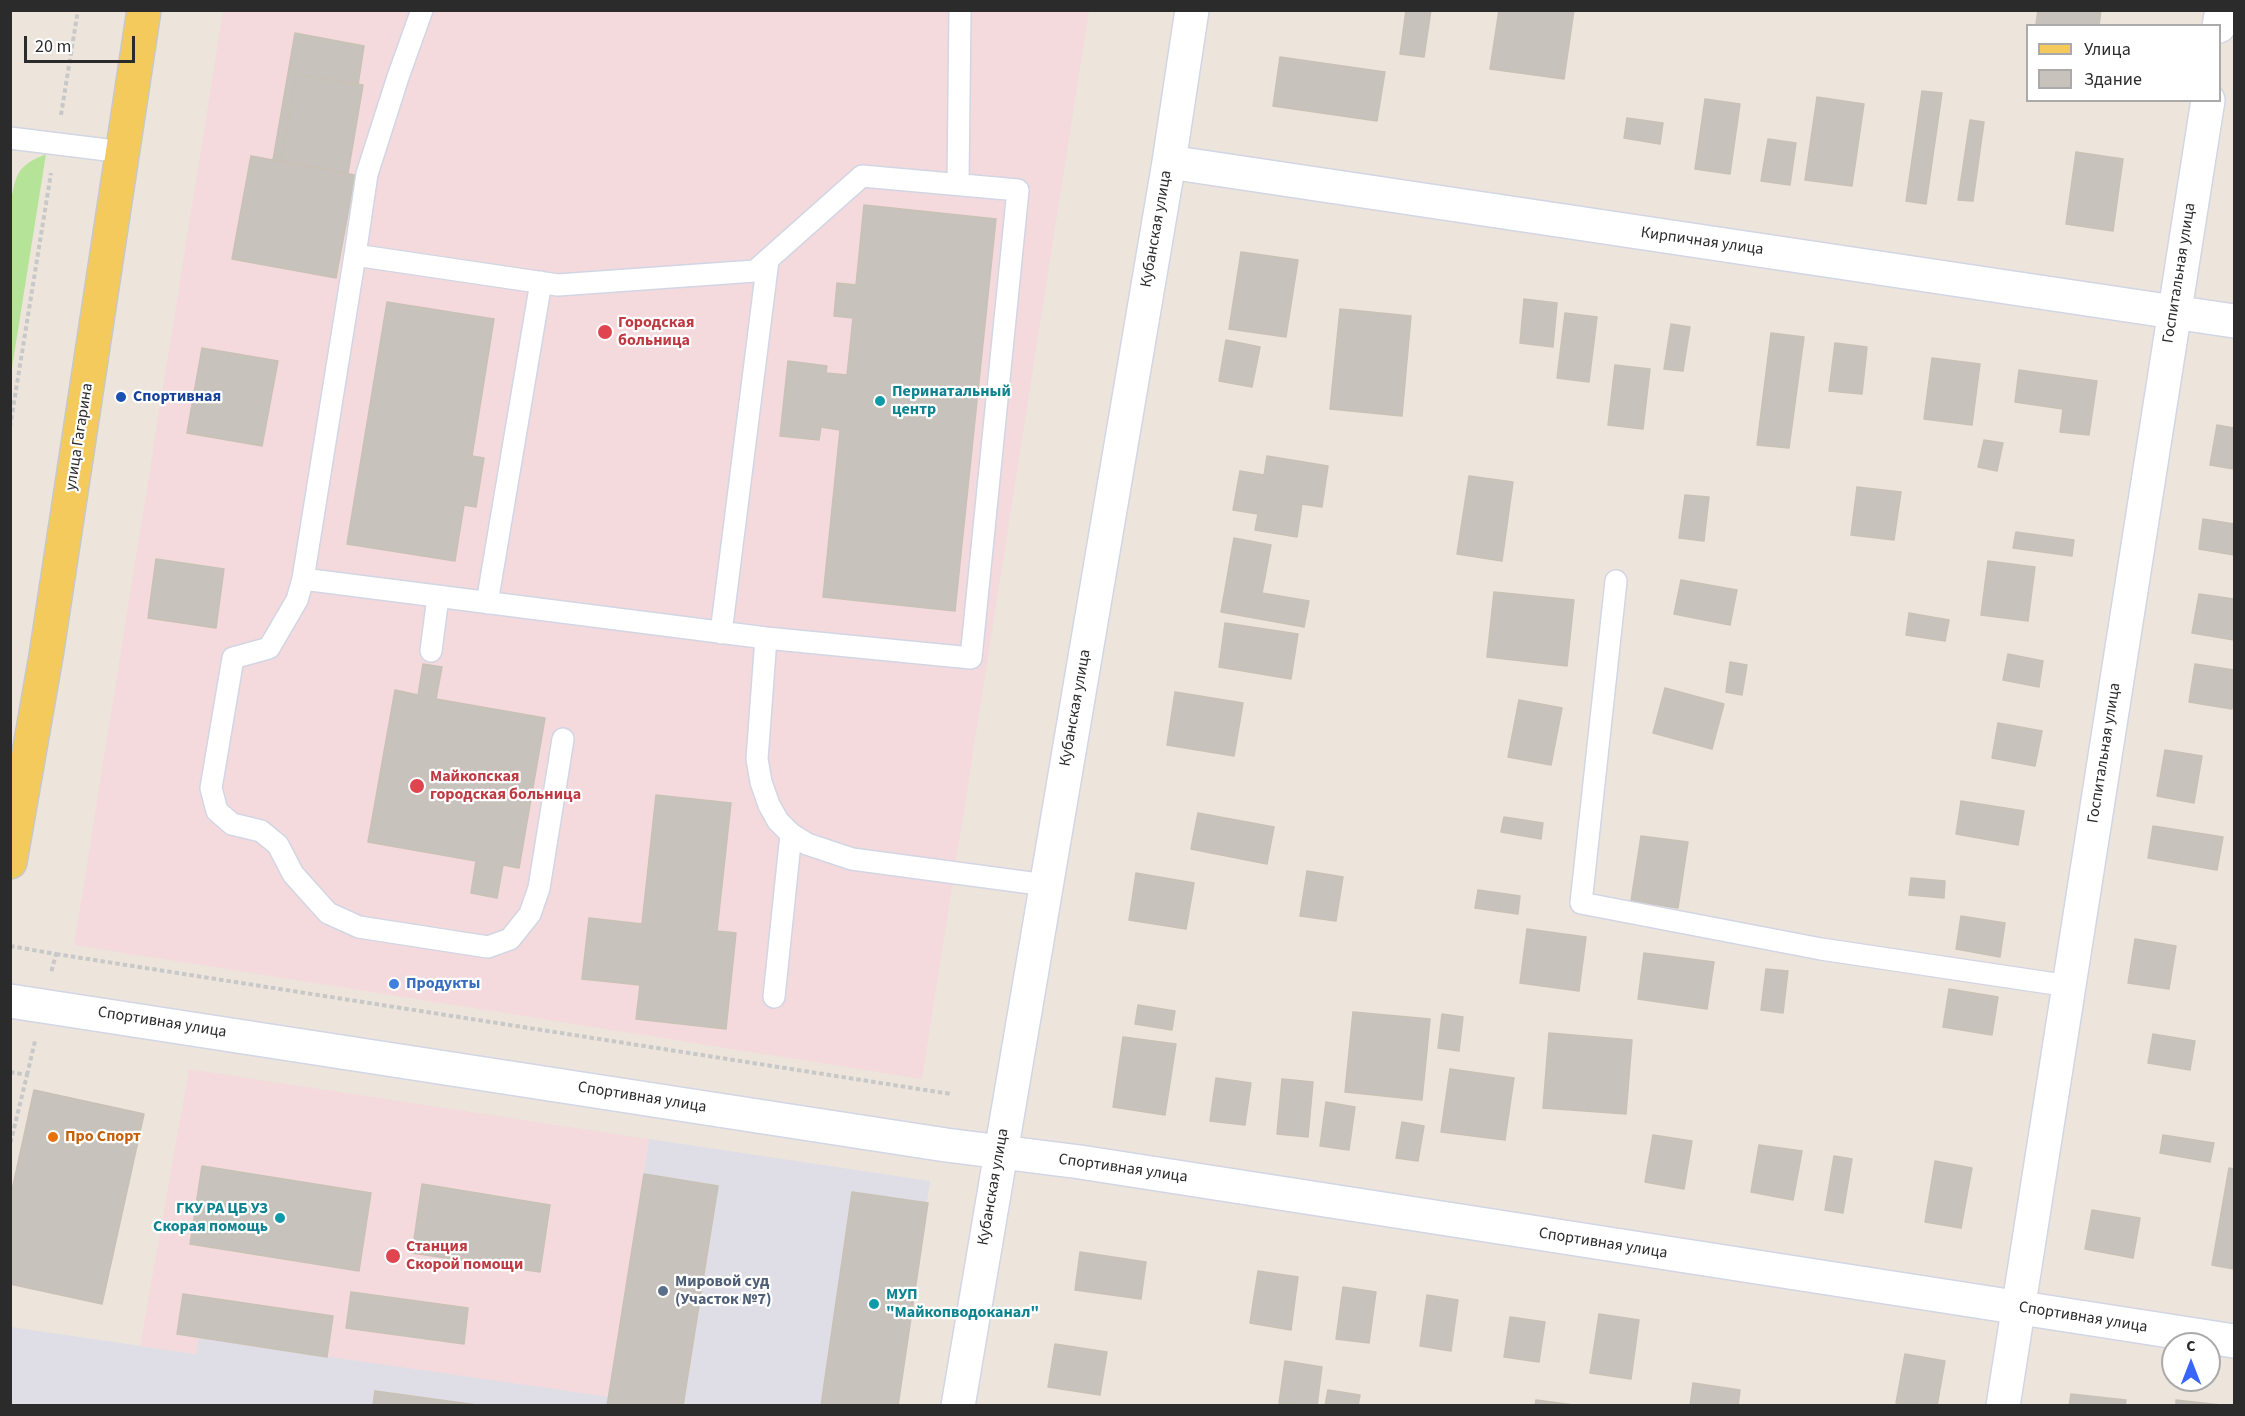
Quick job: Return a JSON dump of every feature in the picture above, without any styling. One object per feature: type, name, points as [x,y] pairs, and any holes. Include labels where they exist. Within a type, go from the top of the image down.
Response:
[{"type":"main road","name":"улица Гагарина","points":[[10,862],[46,656],[144,10]]},
{"type":"street","name":"Кубанская улица","points":[[958,1406],[1169,162],[1192,10]]},
{"type":"street","name":"Госпитальная улица","points":[[2003,1406],[2208,102]]},
{"type":"street","name":"Кирпичная улица","points":[[1169,162],[2235,321]]},
{"type":"street","name":"Спортивная улица","points":[[10,1001],[1000,1152],[1080,1162],[2235,1341]]},
{"type":"lane","points":[[422,10],[367,174],[303,579],[297,600],[268,648],[233,658],[211,788],[217,811],[232,824],[261,831],[278,846],[293,874],[328,912],[359,927],[488,947],[510,939],[530,914],[539,888],[563,739]]},
{"type":"lane","points":[[958,183],[960,10]]},
{"type":"lane","points":[[10,138],[123,152]]},
{"type":"lane","points":[[303,579],[721,633],[971,658],[1018,190],[862,176],[755,272],[558,285],[355,255]]},
{"type":"lane","points":[[721,633],[768,260]]},
{"type":"lane","points":[[487,603],[541,282]]},
{"type":"lane","points":[[1616,581],[1581,903],[1821,948],[2069,986]]},
{"type":"lane","points":[[431,651],[438,597]]},
{"type":"lane","points":[[766,638],[757,759],[761,782],[769,805],[778,821],[791,834],[807,844],[852,859],[1046,885]]},
{"type":"lane","points":[[774,997],[791,834]]},
{"type":"path","points":[[10,427],[78,10]]},
{"type":"path","points":[[56,954],[951,1094]]},
{"type":"path","points":[[10,1072],[27,1075],[10,1145]]},
{"type":"shaded area","name":"Городская больница","points":[[223,11],[1089,11],[922,1079],[74,945]]},
{"type":"shaded area","name":"Станция Скорой помощи","points":[[189,1069],[649,1139],[609,1397],[199,1338],[196,1354],[140,1346]]},
{"type":"shaded area","name":"МУП \"Майкопводоканал\"","points":[[649,1139],[930,1181],[898,1405],[11,1406],[11,1327],[195,1354],[198,1338],[608,1396]]},
{"type":"green space","points":[[46,154],[11,374],[11,201],[20,171],[29,162]]},
{"type":"building","points":[[1406,10],[1431,10],[1424,57],[1400,54]]},
{"type":"building","points":[[1499,10],[1574,10],[1564,79],[1490,69]]},
{"type":"building","points":[[2038,10],[2101,10],[2099,24],[2036,24]]},
{"type":"building","points":[[295,33],[364,46],[358,85],[296,74],[281,161],[273,160]]},
{"type":"building","points":[[1280,57],[1385,72],[1377,121],[1273,106]]},
{"type":"building","points":[[296,74],[363,85],[348,173],[281,161]]},
{"type":"building","points":[[1922,91],[1942,93],[1926,204],[1906,201]]},
{"type":"building","points":[[1817,97],[1864,104],[1852,186],[1805,180]]},
{"type":"building","points":[[1705,99],[1740,104],[1730,174],[1695,169]]},
{"type":"building","points":[[1627,118],[1663,123],[1660,144],[1624,138]]},
{"type":"building","points":[[1970,120],[1984,122],[1973,201],[1958,200]]},
{"type":"building","points":[[1768,139],[1796,143],[1790,185],[1761,181]]},
{"type":"building","points":[[2076,152],[2123,159],[2113,231],[2066,224]]},
{"type":"building","points":[[251,156],[355,175],[336,278],[232,259]]},
{"type":"building","name":"Перинатальный центр","points":[[864,205],[996,219],[955,611],[823,597],[840,430],[821,427],[819,440],[780,436],[788,361],[827,366],[826,373],[847,375],[853,318],[834,316],[837,283],[856,285]]},
{"type":"building","points":[[1241,252],[1298,260],[1286,337],[1229,329]]},
{"type":"building","points":[[1524,299],[1557,303],[1553,347],[1520,343]]},
{"type":"building","points":[[387,302],[494,319],[472,456],[484,458],[476,507],[464,505],[455,561],[347,544]]},
{"type":"building","points":[[1340,309],[1411,316],[1402,416],[1330,409]]},
{"type":"building","points":[[1565,313],[1597,317],[1589,382],[1557,378]]},
{"type":"building","points":[[1671,324],[1690,327],[1683,371],[1664,369]]},
{"type":"building","points":[[1771,333],[1804,337],[1789,448],[1757,445]]},
{"type":"building","points":[[1226,340],[1260,347],[1252,387],[1219,381]]},
{"type":"building","points":[[1835,343],[1867,347],[1862,394],[1829,391]]},
{"type":"building","points":[[202,348],[278,361],[262,446],[187,433]]},
{"type":"building","points":[[1932,358],[1980,364],[1972,425],[1924,419]]},
{"type":"building","points":[[1615,365],[1650,369],[1643,429],[1608,425]]},
{"type":"building","points":[[2019,370],[2097,381],[2089,435],[2060,432],[2063,409],[2015,402]]},
{"type":"building","points":[[2217,425],[2234,428],[2234,469],[2210,465]]},
{"type":"building","points":[[1984,440],[2003,443],[1997,471],[1978,467]]},
{"type":"building","points":[[1267,456],[1328,466],[1322,507],[1302,504],[1297,537],[1255,530],[1258,514],[1233,510],[1240,471],[1264,475]]},
{"type":"building","points":[[1469,476],[1513,482],[1502,561],[1457,554]]},
{"type":"building","points":[[1857,487],[1901,492],[1894,540],[1851,535]]},
{"type":"building","points":[[1685,495],[1709,497],[1704,541],[1679,538]]},
{"type":"building","points":[[2203,519],[2234,524],[2234,555],[2199,549]]},
{"type":"building","points":[[2016,532],[2074,540],[2072,556],[2013,548]]},
{"type":"building","points":[[1234,538],[1271,545],[1262,593],[1309,601],[1304,627],[1221,612]]},
{"type":"building","points":[[156,559],[224,569],[216,628],[148,618]]},
{"type":"building","points":[[1988,561],[2035,567],[2028,621],[1981,615]]},
{"type":"building","points":[[1681,580],[1737,590],[1730,625],[1674,614]]},
{"type":"building","points":[[1494,592],[1574,600],[1567,666],[1487,657]]},
{"type":"building","points":[[2199,594],[2234,599],[2234,640],[2192,633]]},
{"type":"building","points":[[1909,613],[1949,620],[1945,641],[1906,635]]},
{"type":"building","points":[[1225,623],[1298,634],[1291,679],[1219,667]]},
{"type":"building","points":[[2008,654],[2043,661],[2039,687],[2003,680]]},
{"type":"building","points":[[1730,662],[1747,665],[1742,695],[1726,692]]},
{"type":"building","points":[[423,664],[442,667],[436,699],[545,718],[519,868],[503,865],[497,898],[471,893],[476,861],[368,842],[395,690],[418,695]]},
{"type":"building","points":[[2195,664],[2234,670],[2232,709],[2189,702]]},
{"type":"building","points":[[1665,688],[1724,704],[1712,749],[1653,733]]},
{"type":"building","points":[[1175,692],[1243,703],[1234,756],[1167,745]]},
{"type":"building","points":[[1519,700],[1562,708],[1551,765],[1508,757]]},
{"type":"building","points":[[1998,723],[2042,731],[2035,766],[1992,758]]},
{"type":"building","points":[[2165,750],[2202,756],[2194,803],[2157,796]]},
{"type":"building","points":[[656,795],[731,803],[717,931],[736,933],[726,1029],[636,1019],[640,985],[582,979],[589,918],[642,924]]},
{"type":"building","points":[[1961,801],[2024,811],[2018,845],[1956,834]]},
{"type":"building","points":[[1198,813],[1274,827],[1267,864],[1191,849]]},
{"type":"building","points":[[1504,817],[1543,823],[1541,839],[1501,832]]},
{"type":"building","points":[[2153,826],[2223,837],[2217,870],[2148,858]]},
{"type":"building","points":[[1641,836],[1688,842],[1678,908],[1631,901]]},
{"type":"building","points":[[1307,871],[1343,877],[1336,921],[1300,916]]},
{"type":"building","points":[[1136,873],[1194,883],[1186,929],[1129,920]]},
{"type":"building","points":[[1911,878],[1945,881],[1944,898],[1909,895]]},
{"type":"building","points":[[1478,890],[1520,896],[1518,914],[1475,908]]},
{"type":"building","points":[[1961,916],[2005,923],[2000,957],[1956,949]]},
{"type":"building","points":[[1527,929],[1586,937],[1579,991],[1520,983]]},
{"type":"building","points":[[2135,939],[2176,946],[2169,989],[2128,983]]},
{"type":"building","points":[[1644,953],[1714,962],[1707,1009],[1638,999]]},
{"type":"building","points":[[1766,969],[1788,971],[1783,1013],[1761,1010]]},
{"type":"building","points":[[1949,989],[1998,997],[1992,1035],[1943,1027]]},
{"type":"building","points":[[1138,1005],[1175,1011],[1172,1030],[1135,1024]]},
{"type":"building","points":[[1353,1012],[1430,1019],[1422,1100],[1345,1092]]},
{"type":"building","points":[[1442,1014],[1463,1017],[1459,1051],[1438,1048]]},
{"type":"building","points":[[1549,1033],[1632,1040],[1626,1114],[1543,1108]]},
{"type":"building","points":[[2153,1034],[2195,1041],[2190,1070],[2148,1063]]},
{"type":"building","points":[[1123,1037],[1176,1044],[1165,1115],[1113,1107]]},
{"type":"building","points":[[1450,1069],[1514,1078],[1505,1140],[1441,1132]]},
{"type":"building","points":[[1216,1078],[1251,1083],[1245,1125],[1210,1121]]},
{"type":"building","points":[[1282,1079],[1313,1082],[1308,1137],[1277,1134]]},
{"type":"building","points":[[34,1090],[144,1114],[102,1304],[10,1284],[10,1199]]},
{"type":"building","points":[[1326,1102],[1355,1107],[1349,1150],[1320,1146]]},
{"type":"building","points":[[1402,1122],[1424,1126],[1418,1161],[1396,1158]]},
{"type":"building","points":[[1653,1135],[1692,1141],[1684,1189],[1645,1182]]},
{"type":"building","points":[[2163,1135],[2214,1143],[2210,1162],[2160,1153]]},
{"type":"building","points":[[1759,1145],[1802,1151],[1793,1200],[1751,1192]]},
{"type":"building","points":[[1834,1156],[1852,1159],[1843,1213],[1825,1210]]},
{"type":"building","points":[[1935,1161],[1972,1168],[1961,1228],[1925,1222]]},
{"type":"building","name":"ГКУ РА ЦБ УЗ Скорая помощь","points":[[202,1166],[371,1193],[359,1271],[190,1244]]},
{"type":"building","points":[[2229,1168],[2234,1169],[2234,1269],[2212,1265]]},
{"type":"building","name":"Мировой суд (Участок №7)","points":[[644,1174],[718,1186],[683,1406],[607,1406]]},
{"type":"building","points":[[422,1184],[550,1205],[540,1272],[412,1253]]},
{"type":"building","name":"МУП \"Майкопводоканал\"","points":[[852,1192],[928,1203],[898,1406],[821,1406]]},
{"type":"building","points":[[2092,1210],[2140,1218],[2133,1258],[2085,1249]]},
{"type":"building","points":[[1080,1252],[1146,1262],[1141,1299],[1075,1290]]},
{"type":"building","points":[[1258,1271],[1298,1277],[1291,1330],[1250,1323]]},
{"type":"building","points":[[1343,1287],[1376,1292],[1369,1343],[1336,1339]]},
{"type":"building","points":[[351,1292],[468,1308],[464,1344],[346,1328]]},
{"type":"building","points":[[183,1294],[333,1316],[327,1357],[177,1334]]},
{"type":"building","points":[[1427,1295],[1458,1300],[1451,1351],[1420,1346]]},
{"type":"building","points":[[1599,1314],[1639,1320],[1631,1379],[1590,1373]]},
{"type":"building","points":[[1510,1317],[1545,1322],[1539,1362],[1504,1357]]},
{"type":"building","points":[[1055,1344],[1107,1352],[1100,1395],[1048,1387]]},
{"type":"building","points":[[1905,1354],[1945,1361],[1937,1406],[1896,1403]]},
{"type":"building","points":[[1285,1361],[1322,1367],[1317,1406],[1279,1403]]},
{"type":"building","points":[[1693,1383],[1740,1390],[1738,1406],[1690,1406]]},
{"type":"building","points":[[1328,1390],[1360,1395],[1358,1406],[1325,1406]]},
{"type":"building","points":[[375,1391],[484,1406],[373,1406]]},
{"type":"building","points":[[2071,1394],[2126,1400],[2125,1406],[2069,1406]]},
{"type":"building","points":[[1536,1400],[1574,1405],[1574,1406],[1535,1406]]},
{"type":"building","points":[[2176,1400],[2221,1405],[2221,1406],[2176,1406]]},
{"type":"place","name":"Городская больница","points":[[605,332]]},
{"type":"place","name":"Спортивная","points":[[121,397]]},
{"type":"place","name":"Перинатальный центр","points":[[880,401]]},
{"type":"place","name":"Майкопская городская больница","points":[[417,786]]},
{"type":"place","name":"Продукты","points":[[394,984]]},
{"type":"place","name":"Про Спорт","points":[[53,1137]]},
{"type":"place","name":"ГКУ РА ЦБ УЗ Скорая помощь","points":[[280,1218]]},
{"type":"place","name":"Станция Скорой помощи","points":[[393,1256]]},
{"type":"place","name":"Мировой суд (Участок №7)","points":[[663,1291]]},
{"type":"place","name":"МУП \"Майкопводоканал\"","points":[[874,1304]]}]
